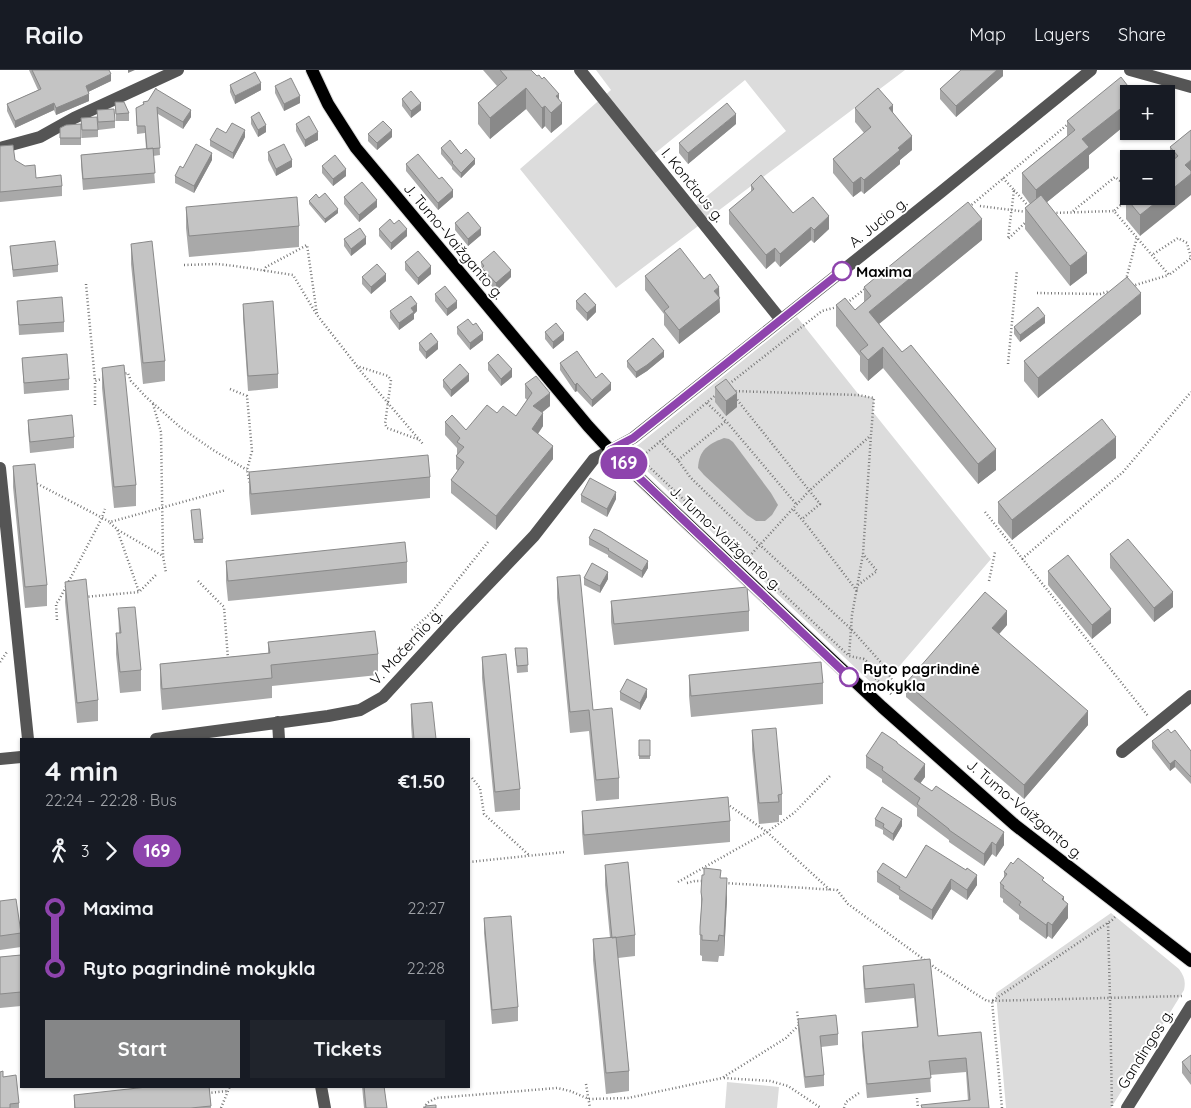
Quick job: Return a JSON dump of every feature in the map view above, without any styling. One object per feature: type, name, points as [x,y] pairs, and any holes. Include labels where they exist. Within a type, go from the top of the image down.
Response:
[{"type":"main road","name":"J. Tumo-Vaižganto g.","points":[[312,70],[328,104],[356,148],[610,450],[882,707],[1015,825],[1191,961]]},
{"type":"street","points":[[0,148],[40,138],[74,118],[178,70]]},
{"type":"street","name":"I. Končiaus g.","points":[[580,70],[781,320]]},
{"type":"street","name":"A. Jucio g.","points":[[610,450],[633,438],[1091,70]]},
{"type":"street","points":[[1130,70],[1191,87]]},
{"type":"street","name":"V. Mačernio g.","points":[[163,738],[360,710],[383,696],[534,536],[594,460],[610,450]]},
{"type":"street","points":[[0,468],[28,738]]},
{"type":"street","points":[[1122,752],[1191,696]]},
{"type":"street","points":[[278,722],[279,738]]},
{"type":"street","points":[[0,759],[20,756]]},
{"type":"street","name":"Gandingos g.","points":[[1127,1108],[1191,1006]]},
{"type":"street","points":[[321,1088],[325,1108]]},
{"type":"path","points":[[968,207],[1068,124]]},
{"type":"path","points":[[1072,212],[1115,177],[1120,181]]},
{"type":"path","points":[[980,206],[1034,213],[1003,178]]},
{"type":"path","points":[[1014,190],[1008,239],[1028,220]]},
{"type":"path","points":[[1046,213],[1114,211],[1120,205]]},
{"type":"path","points":[[1114,211],[1169,275]]},
{"type":"path","points":[[1126,280],[1137,237]]},
{"type":"path","points":[[1132,286],[1169,275],[1190,258],[1187,243],[1178,238],[1152,255]]},
{"type":"path","points":[[264,271],[266,267],[307,245],[317,315]]},
{"type":"path","points":[[184,265],[217,264],[293,276],[317,315],[423,444]]},
{"type":"path","points":[[1008,364],[1017,270]]},
{"type":"path","points":[[86,284],[95,381],[95,405]]},
{"type":"path","points":[[846,304],[868,286]]},
{"type":"path","points":[[1037,293],[1100,294],[1116,290]]},
{"type":"path","points":[[726,386],[822,311],[840,306]]},
{"type":"path","points":[[357,366],[388,376],[391,380],[385,424],[387,428],[420,440]]},
{"type":"path","points":[[120,374],[128,373],[131,381],[180,427],[213,450],[247,470]]},
{"type":"path","points":[[95,381],[112,376]]},
{"type":"path","points":[[230,390],[246,396],[252,451],[247,470],[250,484]]},
{"type":"path","points":[[720,391],[645,454],[643,461],[849,656],[864,659],[872,666],[876,678],[892,694]]},
{"type":"path","points":[[802,520],[820,504],[731,391],[858,395],[874,398],[863,554],[852,614],[849,656]]},
{"type":"path","points":[[1022,559],[1123,472],[1191,392]]},
{"type":"path","points":[[707,403],[726,422],[797,505]]},
{"type":"path","points":[[154,404],[161,432],[163,556],[166,573]]},
{"type":"path","points":[[678,460],[726,422]]},
{"type":"path","points":[[747,559],[809,491],[871,435]]},
{"type":"path","points":[[660,441],[678,460],[690,477],[851,629],[886,667],[897,688]]},
{"type":"path","points":[[27,483],[35,482],[110,522],[117,529],[163,556]]},
{"type":"path","points":[[110,522],[226,490]]},
{"type":"path","points":[[57,620],[56,604],[106,509]]},
{"type":"path","points":[[793,509],[857,592]]},
{"type":"path","points":[[985,512],[1155,725]]},
{"type":"path","points":[[117,529],[139,592]]},
{"type":"path","points":[[412,630],[432,612],[488,542]]},
{"type":"path","points":[[989,581],[995,552]]},
{"type":"path","points":[[858,585],[877,571],[863,554]]},
{"type":"path","points":[[85,598],[139,592],[158,574]]},
{"type":"path","points":[[198,581],[224,607],[228,658]]},
{"type":"path","points":[[59,600],[68,599]]},
{"type":"path","points":[[678,882],[767,832],[794,812],[831,775]]},
{"type":"path","points":[[472,778],[480,788],[484,814],[530,856]]},
{"type":"path","points":[[727,805],[767,832],[830,890]]},
{"type":"path","points":[[470,862],[565,852]]},
{"type":"path","points":[[686,883],[704,881]]},
{"type":"path","points":[[724,883],[837,890],[848,904],[936,969],[987,1001],[1191,996]]},
{"type":"path","points":[[992,1000],[1108,923],[1123,909]]},
{"type":"path","points":[[1108,923],[1112,1108]]},
{"type":"path","points":[[992,1000],[1002,1108]]},
{"type":"path","points":[[722,1078],[786,1038],[799,1025],[797,1011]]},
{"type":"path","points":[[424,1108],[427,1103],[436,1098],[557,1088],[589,1099],[628,1098],[722,1078],[770,1081],[788,1086],[821,1108]]},
{"type":"path","points":[[586,1084],[590,1108]]},
{"type":"path","points":[[221,1108],[229,1088]]},
{"type":"path","points":[[203,1094],[228,1091]]},
{"type":"path","points":[[844,1108],[846,1102],[859,1093]]},
{"type":"path","points":[[917,1098],[918,1108]]},
{"type":"shaded area","points":[[596,70],[905,70],[616,288],[520,169],[611,90]],"holes":[[[745,80],[786,131],[696,205],[654,154]]]},
{"type":"shaded area","points":[[797,317],[859,395],[874,398],[873,412],[991,559],[879,690],[628,453]]},
{"type":"shaded area","points":[[724,438],[733,442],[778,505],[772,515],[765,521],[756,521],[747,515],[698,468],[700,457],[705,448]]},
{"type":"shaded area","points":[[1111,913],[1179,969],[1184,979],[1184,990],[1111,1108],[1006,1108],[996,993]]},
{"type":"shaded area","points":[[727,1082],[779,1087],[777,1108],[725,1108]]},
{"type":"building","points":[[32,70],[109,70],[111,74],[86,86],[89,94],[56,108],[54,103],[15,121],[7,104],[41,89]]},
{"type":"building","points":[[500,70],[531,70],[542,79],[544,77],[559,94],[556,96],[562,103],[551,113],[545,106],[542,108],[526,88],[490,118],[478,103],[507,78]]},
{"type":"building","points":[[961,70],[997,70],[956,106],[940,89]]},
{"type":"building","points":[[255,72],[261,83],[235,96],[230,85]]},
{"type":"building","points":[[1121,77],[1127,85],[1120,85],[1120,109],[1082,139],[1089,147],[1036,190],[1022,173],[1075,130],[1067,121]]},
{"type":"building","points":[[291,78],[300,96],[284,104],[275,86]]},
{"type":"building","points":[[156,88],[191,110],[183,122],[157,107],[160,148],[147,149],[145,126],[137,126],[136,108],[144,104],[143,102],[148,101]]},
{"type":"building","points":[[878,88],[893,105],[889,108],[912,136],[898,148],[900,150],[864,180],[861,177],[853,183],[833,159],[871,127],[855,108]]},
{"type":"building","points":[[411,91],[421,103],[411,111],[402,99]]},
{"type":"building","points":[[115,102],[124,102],[129,113],[116,114]]},
{"type":"building","points":[[727,103],[736,114],[688,153],[679,143]]},
{"type":"building","points":[[114,109],[115,121],[98,122],[97,110]]},
{"type":"building","points":[[259,112],[266,125],[258,130],[251,117]]},
{"type":"building","points":[[309,116],[318,132],[305,140],[296,124]]},
{"type":"building","points":[[97,117],[98,130],[82,130],[81,118]]},
{"type":"building","points":[[383,121],[392,130],[377,143],[368,134]]},
{"type":"building","points":[[232,123],[245,130],[233,153],[210,140],[217,128],[226,133]]},
{"type":"building","points":[[81,124],[81,138],[60,138],[60,128],[66,125]]},
{"type":"building","points":[[1191,130],[1191,160],[1185,165],[1191,171],[1191,174],[1175,187],[1175,158],[1178,156],[1175,150],[1170,147]]},
{"type":"building","points":[[450,140],[461,154],[466,149],[475,159],[461,173],[441,148]]},
{"type":"building","points":[[196,144],[212,153],[194,186],[175,176],[180,166],[183,168]]},
{"type":"building","points":[[284,144],[292,160],[276,169],[268,152]]},
{"type":"building","points":[[13,145],[15,160],[25,166],[35,165],[36,178],[61,175],[62,186],[0,192],[0,146]]},
{"type":"building","points":[[153,148],[155,173],[83,179],[81,155]]},
{"type":"building","points":[[418,154],[439,179],[442,177],[453,190],[438,203],[406,164]]},
{"type":"building","points":[[335,155],[346,169],[333,179],[322,166]]},
{"type":"building","points":[[761,175],[793,213],[813,197],[829,216],[814,230],[811,227],[780,254],[775,248],[766,255],[729,210],[754,189],[751,185]]},
{"type":"building","points":[[362,182],[377,200],[359,215],[344,197]]},
{"type":"building","points":[[325,193],[338,209],[325,219],[309,201],[316,194],[319,198]]},
{"type":"building","points":[[1041,195],[1087,253],[1070,266],[1025,208]]},
{"type":"building","points":[[297,197],[299,226],[189,236],[186,207]]},
{"type":"building","points":[[968,202],[982,219],[869,312],[902,352],[911,345],[996,449],[978,464],[883,347],[868,360],[860,351],[868,345],[836,305],[845,298],[855,310],[871,296],[864,287]]},
{"type":"building","points":[[1132,205],[1153,205],[1140,215]]},
{"type":"building","points":[[468,212],[481,228],[468,239],[455,223]]},
{"type":"building","points":[[390,219],[394,224],[399,220],[407,229],[391,243],[379,229]]},
{"type":"building","points":[[360,228],[366,237],[351,249],[344,239]]},
{"type":"building","points":[[55,241],[58,265],[13,270],[10,246]]},
{"type":"building","points":[[152,241],[165,361],[143,363],[131,244]]},
{"type":"building","points":[[680,248],[704,279],[710,274],[719,287],[714,291],[720,298],[679,330],[664,311],[669,307],[645,276]]},
{"type":"building","points":[[418,251],[431,266],[418,278],[405,262]]},
{"type":"building","points":[[494,251],[511,270],[496,283],[482,268],[484,266],[481,262]]},
{"type":"building","points":[[377,264],[386,274],[371,287],[362,277]]},
{"type":"building","points":[[1127,277],[1141,293],[1038,378],[1024,361]]},
{"type":"building","points":[[445,286],[457,301],[447,309],[435,294]]},
{"type":"building","points":[[585,293],[596,305],[587,313],[576,301]]},
{"type":"building","points":[[411,296],[417,304],[411,308],[414,312],[399,323],[390,311]]},
{"type":"building","points":[[62,297],[64,322],[19,325],[17,301]]},
{"type":"building","points":[[273,301],[278,374],[248,376],[243,304]]},
{"type":"building","points":[[1038,307],[1045,316],[1020,335],[1014,327]]},
{"type":"building","points":[[468,319],[473,325],[476,323],[483,333],[470,343],[457,327]]},
{"type":"building","points":[[556,323],[564,333],[553,342],[545,332]]},
{"type":"building","points":[[431,333],[438,342],[426,352],[419,343]]},
{"type":"building","points":[[653,338],[664,351],[636,372],[627,361]]},
{"type":"building","points":[[577,351],[596,378],[602,373],[611,383],[592,400],[577,383],[575,385],[560,363]]},
{"type":"building","points":[[67,354],[69,379],[24,383],[22,358]]},
{"type":"building","points":[[498,354],[512,369],[501,379],[488,363]]},
{"type":"building","points":[[460,364],[469,374],[451,390],[443,380]]},
{"type":"building","points":[[124,365],[136,485],[114,487],[102,368]]},
{"type":"building","points":[[536,376],[550,393],[533,406],[543,413],[532,429],[553,446],[496,516],[451,480],[464,462],[456,456],[464,447],[457,442],[460,438],[445,422],[452,415],[466,430],[487,405],[497,413],[503,406],[516,416],[532,393],[525,384]]},
{"type":"building","points":[[726,379],[737,393],[726,401],[715,387]]},
{"type":"building","points":[[72,415],[74,437],[30,442],[28,420]]},
{"type":"building","points":[[1102,419],[1116,437],[1012,520],[998,502]]},
{"type":"building","points":[[428,455],[430,477],[251,494],[249,472]]},
{"type":"building","points":[[35,464],[47,585],[25,587],[13,466]]},
{"type":"building","points":[[590,478],[616,492],[607,509],[581,495]]},
{"type":"building","points":[[200,509],[203,539],[194,540],[191,510]]},
{"type":"building","points":[[594,529],[648,561],[642,571],[589,538]]},
{"type":"building","points":[[1128,539],[1173,592],[1154,608],[1110,554]]},
{"type":"building","points":[[405,542],[407,562],[228,581],[226,561]]},
{"type":"building","points":[[1068,555],[1111,609],[1092,625],[1048,571]]},
{"type":"building","points":[[592,563],[608,572],[600,586],[584,578]]},
{"type":"building","points":[[580,575],[593,710],[612,708],[619,778],[596,780],[589,710],[570,712],[557,577]]},
{"type":"building","points":[[86,579],[98,700],[77,703],[65,582]]},
{"type":"building","points":[[747,587],[749,611],[614,624],[611,601]]},
{"type":"building","points":[[985,592],[1007,611],[992,628],[1088,711],[1024,785],[906,683]]},
{"type":"building","points":[[135,607],[141,670],[120,672],[116,633],[121,633],[118,608]]},
{"type":"building","points":[[375,631],[378,654],[271,665],[272,678],[162,689],[160,664],[270,653],[268,642]]},
{"type":"building","points":[[515,648],[527,648],[528,665],[517,666]]},
{"type":"building","points":[[506,654],[520,789],[495,792],[482,657]]},
{"type":"building","points":[[821,662],[823,683],[691,696],[689,675]]},
{"type":"building","points":[[627,679],[647,689],[640,703],[620,692]]},
{"type":"building","points":[[432,702],[436,738],[414,738],[411,704]]},
{"type":"building","points":[[776,728],[782,794],[778,795],[779,802],[759,803],[752,730]]},
{"type":"building","points":[[1168,729],[1171,733],[1175,730],[1191,751],[1191,777],[1175,760],[1170,764],[1152,741]]},
{"type":"building","points":[[882,732],[925,764],[914,779],[932,791],[936,786],[1004,832],[996,845],[992,842],[984,854],[949,830],[917,804],[920,798],[882,770],[883,767],[866,756]]},
{"type":"building","points":[[639,740],[650,740],[650,756],[639,756]]},
{"type":"building","points":[[728,797],[730,821],[584,835],[582,811]]},
{"type":"building","points":[[882,807],[902,819],[893,834],[883,827],[884,824],[875,819]]},
{"type":"building","points":[[926,845],[977,875],[967,890],[951,879],[932,910],[877,872],[883,863],[906,878]]},
{"type":"building","points":[[1018,858],[1044,878],[1042,880],[1064,897],[1062,899],[1068,904],[1052,925],[1048,922],[1046,925],[1019,905],[1021,902],[1003,888],[1004,886],[1000,883],[1007,874],[1004,872],[1011,862],[1013,864]]},
{"type":"building","points":[[628,862],[635,935],[612,938],[605,865]]},
{"type":"building","points":[[704,868],[721,870],[720,878],[727,878],[724,936],[719,935],[718,941],[702,940],[702,935],[700,935],[702,875],[704,875]]},
{"type":"building","points":[[16,899],[20,933],[0,936],[0,901]]},
{"type":"building","points":[[511,916],[518,1007],[492,1010],[484,918]]},
{"type":"building","points":[[616,937],[629,1071],[606,1073],[593,939]]},
{"type":"building","points":[[20,955],[20,992],[0,994],[0,957]]},
{"type":"building","points":[[930,959],[938,1036],[981,1032],[989,1108],[922,1108],[921,1105],[970,1100],[966,1058],[929,1061],[931,1078],[867,1084],[862,1032],[918,1027],[914,984],[865,989],[863,966]]},
{"type":"building","points":[[836,1015],[838,1034],[820,1036],[824,1075],[805,1077],[798,1019]]},
{"type":"building","points":[[1191,1055],[1191,1074],[1182,1062]]},
{"type":"building","points":[[3,1071],[3,1077],[16,1075],[19,1103],[10,1104],[10,1108],[0,1108],[0,1072]]},
{"type":"building","points":[[138,1088],[209,1088],[211,1106],[191,1108],[75,1108],[74,1095]]},
{"type":"building","points":[[364,1088],[384,1088],[387,1108],[366,1108]]},
{"type":"building","points":[[436,1105],[436,1108],[425,1108],[425,1106]]},
{"type":"bus line","name":"169","points":[[842,271],[633,438],[610,450],[849,677]]},
{"type":"place","name":"Maxima","points":[[842,271]]},
{"type":"place","name":"Ryto pagrindinė mokykla","points":[[849,677]]}]
